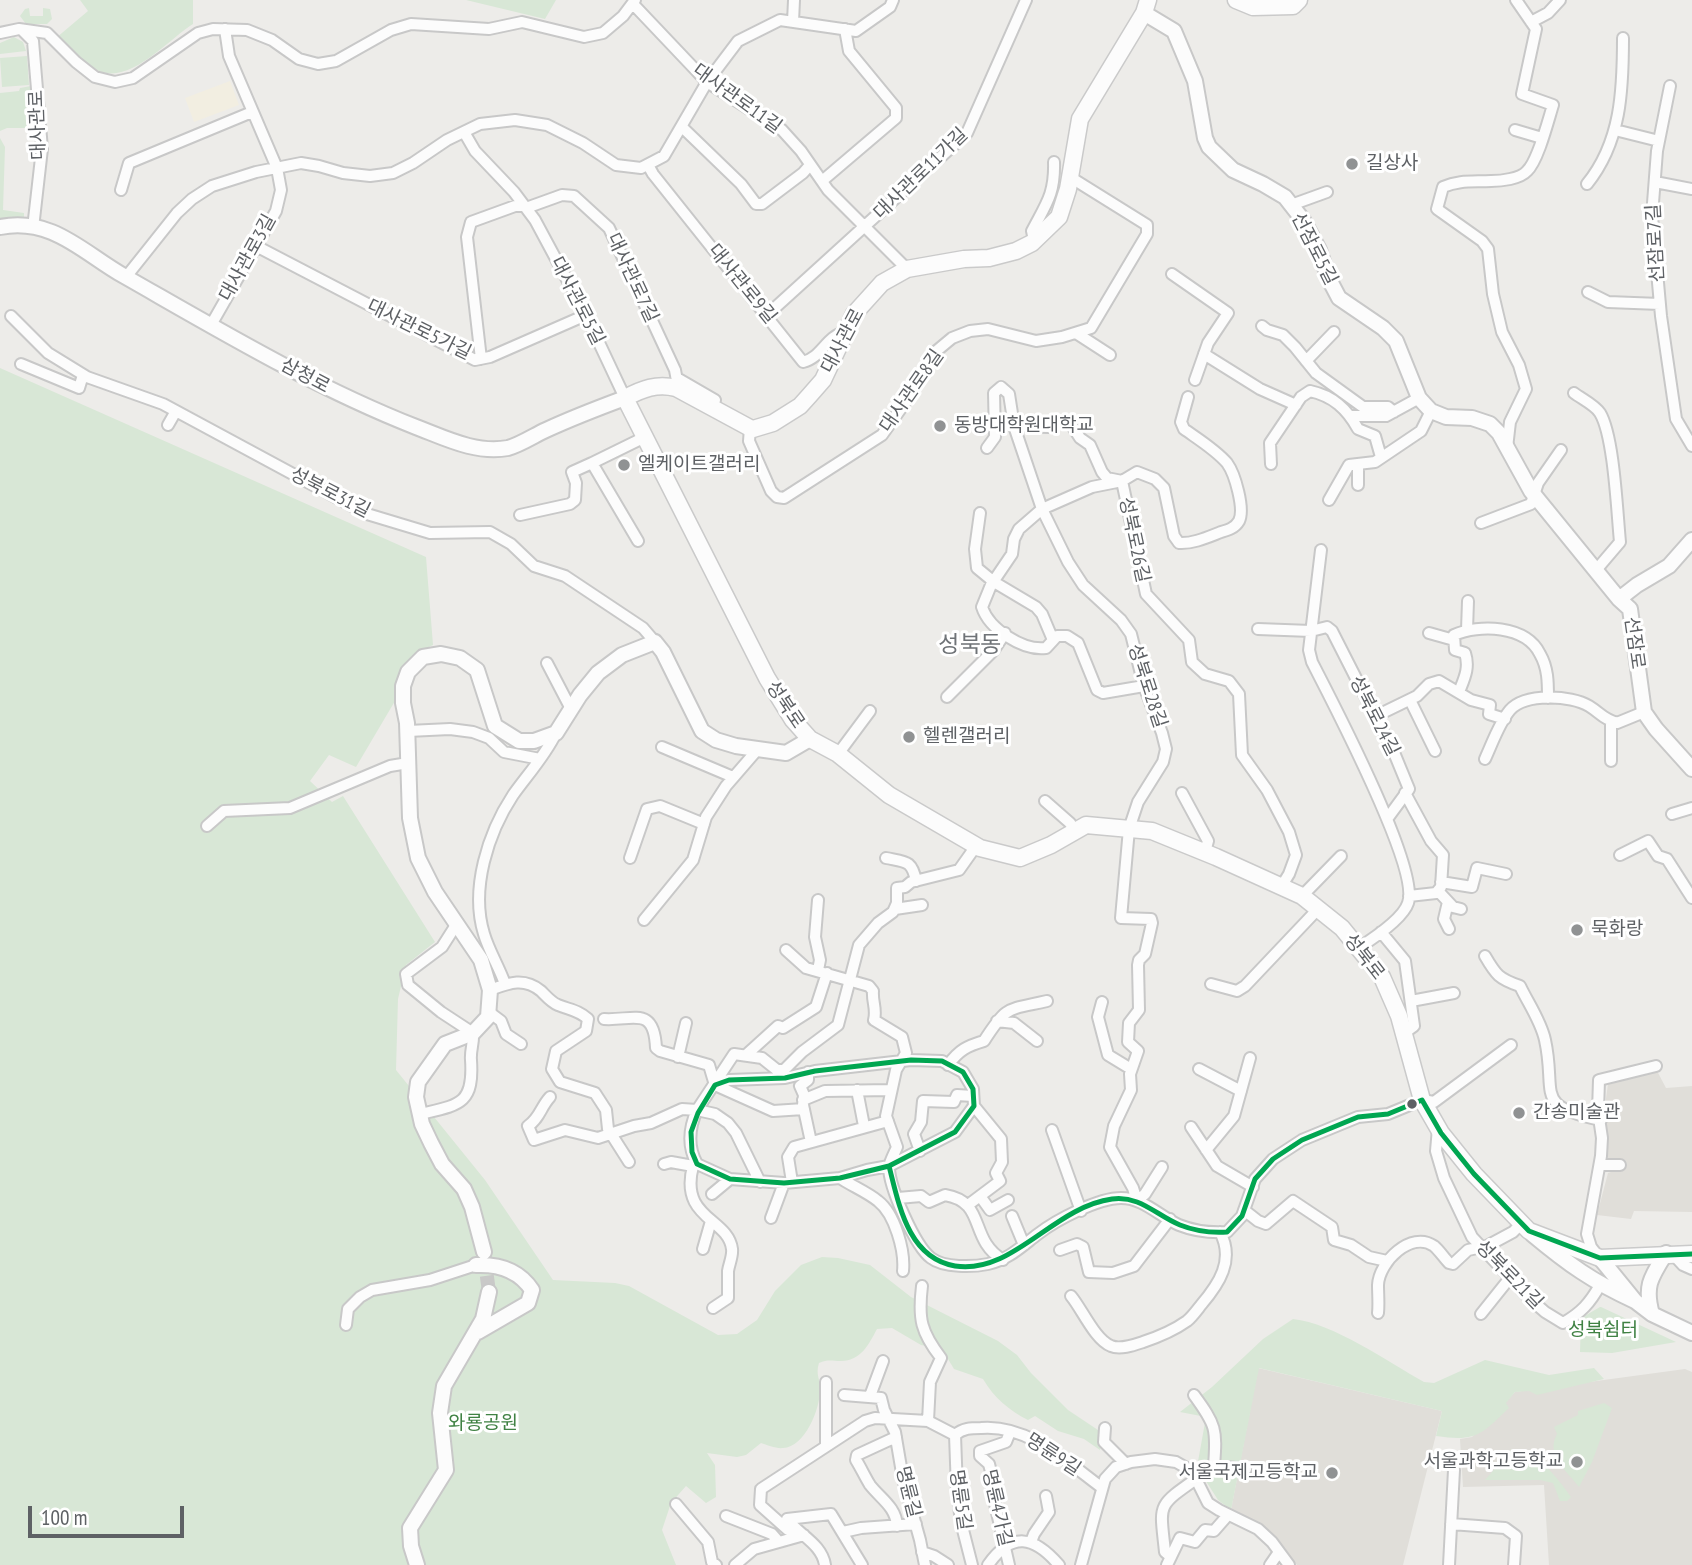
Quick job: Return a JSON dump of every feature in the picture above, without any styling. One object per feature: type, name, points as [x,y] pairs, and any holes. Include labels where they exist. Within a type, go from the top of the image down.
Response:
[{"type":"main road","points":[[1237,0],[1253,7],[1293,6],[1299,0]]},
{"type":"main road","name":"대사관로","points":[[750,428],[773,423],[800,406],[823,380],[854,314],[882,283],[907,269],[1009,253],[1034,240],[1059,217],[1070,177],[1080,118],[1146,6]]},
{"type":"main road","points":[[625,398],[645,388],[676,383],[750,428]]},
{"type":"main road","name":"성북로","points":[[625,398],[767,678],[798,728],[810,739],[838,754],[889,795],[976,846],[1020,858],[1051,845],[1086,825],[1152,831],[1302,896],[1342,928],[1382,977],[1399,1016],[1422,1100],[1438,1128],[1474,1174],[1525,1228],[1600,1258],[1692,1254]]},
{"type":"street","points":[[793,22],[794,0]]},
{"type":"street","points":[[126,277],[192,198],[212,186],[301,163],[370,176],[393,173],[480,124],[515,120],[547,125],[583,143],[616,165],[641,168],[664,156],[707,82],[738,41],[780,20],[856,31],[890,7],[893,0]]},
{"type":"street","points":[[1507,448],[1511,433],[1510,422],[1525,389],[1519,365],[1502,332],[1493,294],[1488,249],[1482,241],[1437,209],[1443,187],[1456,181],[1495,181],[1527,172],[1542,138],[1553,106],[1522,94],[1536,29],[1516,0]]},
{"type":"street","points":[[1531,22],[1548,13],[1560,0]]},
{"type":"street","name":"대사관로11가길","points":[[865,227],[967,133],[1024,1]]},
{"type":"street","points":[[0,33],[19,29],[47,33],[95,77],[115,82],[133,78],[198,33],[213,29],[247,30],[272,40],[299,59],[318,64],[336,61],[391,30],[411,24],[489,29],[522,22],[584,37],[603,33],[634,2]]},
{"type":"street","name":"대사관로11길","points":[[634,2],[707,82],[782,130],[822,181],[907,269]]},
{"type":"street","name":"선잠로5길","points":[[1146,6],[1174,31],[1195,81],[1209,147],[1233,170],[1285,197],[1303,220],[1339,298],[1383,328],[1395,341],[1419,398],[1431,411]]},
{"type":"street","name":"대사관로","points":[[19,29],[26,32],[33,41],[42,149],[33,228]]},
{"type":"street","name":"대사관로3길","points":[[211,324],[276,211],[281,190],[276,168],[229,56],[225,29]]},
{"type":"street","points":[[822,181],[896,118],[896,108],[849,51],[845,29]]},
{"type":"street","points":[[1587,184],[1602,166],[1615,130],[1622,89],[1623,38]]},
{"type":"street","name":"선잠로7길","points":[[1670,86],[1659,141],[1652,216],[1660,304],[1676,419],[1692,446]]},
{"type":"street","points":[[121,190],[129,163],[252,112]]},
{"type":"street","points":[[682,127],[741,184],[756,204],[762,204],[810,165]]},
{"type":"street","points":[[1515,130],[1542,138]]},
{"type":"street","points":[[1615,130],[1659,141]]},
{"type":"street","name":"대사관로5길","points":[[464,132],[475,151],[514,192],[535,220],[586,315],[625,398]]},
{"type":"street","points":[[1034,240],[1032,231],[1049,199],[1054,183],[1054,162]]},
{"type":"street","name":"대사관로9길","points":[[648,164],[653,174],[803,362],[811,360],[835,334],[844,332]]},
{"type":"street","name":"대사관로8길","points":[[750,428],[749,441],[771,491],[777,497],[784,498],[882,435],[907,400],[933,353],[952,338],[970,331],[988,329],[1036,341],[1091,328],[1147,234],[1147,225],[1070,177]]},
{"type":"street","points":[[1655,182],[1692,189]]},
{"type":"street","points":[[1291,205],[1326,192]]},
{"type":"street","name":"대사관로7길","points":[[526,207],[562,195],[574,196],[609,228],[675,370],[676,383]]},
{"type":"street","points":[[481,359],[467,237],[471,222],[516,206],[526,207]]},
{"type":"street","name":"삼청로","points":[[0,227],[9,225],[49,229],[80,245],[126,277],[313,381],[368,408],[469,447],[509,448],[575,417],[625,398]]},
{"type":"street","points":[[767,315],[865,227]]},
{"type":"street","name":"대사관로5가길","points":[[256,246],[467,357],[490,357],[586,315]]},
{"type":"street","points":[[1172,274],[1228,313],[1208,344],[1195,380]]},
{"type":"street","name":"선잠로7길","points":[[1588,292],[1608,302],[1660,304]]},
{"type":"street","name":"성북로31길","points":[[10,316],[48,353],[83,375],[163,404],[367,514],[430,533],[490,532],[511,544],[534,566],[565,576],[643,628],[663,652],[702,731],[716,740],[786,752],[810,739]]},
{"type":"street","points":[[1262,326],[1283,335],[1316,373],[1363,407],[1388,407],[1394,412]]},
{"type":"street","points":[[1306,361],[1334,332]]},
{"type":"street","points":[[1076,333],[1110,355]]},
{"type":"street","points":[[1204,354],[1260,389],[1296,405]]},
{"type":"street","points":[[21,364],[79,388],[83,375]]},
{"type":"street","points":[[676,383],[715,400]]},
{"type":"street","name":"성북로28길","points":[[987,448],[995,437],[993,399],[996,389],[1001,387],[1009,394],[1014,426],[1042,509],[1068,562],[1083,585],[1121,620],[1131,634],[1144,686],[1163,733],[1166,749],[1163,762],[1138,802],[1129,829],[1121,918],[1152,919],[1145,954],[1138,965],[1139,1010],[1129,1023],[1128,1042],[1138,1051],[1131,1069]]},
{"type":"street","points":[[1271,464],[1270,443],[1301,397],[1310,391],[1323,394],[1339,404],[1358,429],[1376,436],[1381,457]]},
{"type":"street","points":[[1574,393],[1599,411],[1606,427],[1611,460],[1620,542],[1597,569]]},
{"type":"street","points":[[1144,686],[1103,693],[1097,690],[1078,643],[1067,636],[1057,636],[1046,649],[1035,650],[1005,633],[985,616],[982,607],[1012,554],[1014,539],[1019,529],[1042,509],[1092,487],[1122,481],[1137,472],[1160,482],[1167,497],[1174,536],[1179,543],[1186,544],[1206,538],[1238,524],[1239,498],[1230,469],[1225,461],[1184,429],[1181,422],[1188,397]]},
{"type":"street","points":[[1350,416],[1386,416],[1419,398]]},
{"type":"street","points":[[168,425],[176,411]]},
{"type":"street","points":[[1329,500],[1349,465],[1375,462],[1421,431],[1431,411],[1446,417],[1472,418],[1490,424],[1499,433],[1535,496],[1619,599]]},
{"type":"street","name":"성북로26길","points":[[1014,426],[1048,427],[1064,422],[1071,424],[1080,438],[1090,445],[1107,478],[1122,481],[1146,594],[1189,640],[1192,662],[1206,674],[1229,681],[1239,694],[1242,755],[1267,790],[1289,832],[1296,855],[1281,887]]},
{"type":"street","points":[[520,515],[575,500],[576,483],[572,472],[645,437]]},
{"type":"street","points":[[1481,523],[1531,504],[1538,483],[1562,450]]},
{"type":"street","points":[[592,463],[638,541]]},
{"type":"street","points":[[1358,464],[1358,485]]},
{"type":"street","points":[[980,513],[975,549],[977,568],[994,582],[1035,607],[1042,614],[1053,640]]},
{"type":"street","name":"선잠로","points":[[1644,712],[1630,609],[1619,599],[1670,566],[1692,540]]},
{"type":"street","name":"성북로24길","points":[[1321,550],[1309,650],[1312,662],[1387,818],[1402,855],[1410,888],[1409,896]]},
{"type":"street","points":[[1467,630],[1468,601]]},
{"type":"street","name":"성북로24길","points":[[1258,629],[1311,631],[1327,627],[1332,631],[1376,716],[1409,789],[1405,793],[1430,841],[1443,855],[1440,886]]},
{"type":"street","points":[[1459,692],[1468,662],[1465,653],[1455,650],[1454,635],[1467,630],[1491,627],[1527,640],[1539,651],[1546,668],[1548,698]]},
{"type":"street","points":[[947,697],[994,650],[1005,633]]},
{"type":"street","points":[[1429,633],[1454,640]]},
{"type":"street","points":[[505,984],[484,933],[478,894],[484,864],[503,814],[515,793],[550,747],[571,709],[598,673],[622,654],[655,642]]},
{"type":"street","points":[[484,1252],[472,1207],[464,1189],[442,1164],[422,1124],[416,1097],[418,1082],[445,1044],[472,1033],[488,1017],[490,990],[481,960],[435,892],[418,858],[410,818],[408,731],[402,703],[403,686],[408,672],[423,657],[442,654],[460,658],[477,670],[495,726],[519,741],[534,741],[556,733]]},
{"type":"street","points":[[547,663],[571,709]]},
{"type":"street","points":[[1376,716],[1410,700],[1429,684],[1439,681],[1471,699],[1490,705],[1489,713],[1505,719]]},
{"type":"street","points":[[1485,760],[1505,719],[1516,705],[1548,698],[1572,699],[1590,706],[1603,718],[1617,723],[1644,712],[1692,769]]},
{"type":"street","points":[[1410,700],[1435,751]]},
{"type":"street","points":[[838,754],[870,711]]},
{"type":"street","points":[[1611,721],[1611,761]]},
{"type":"street","points":[[408,731],[450,729],[473,733],[489,738],[504,752],[540,759]]},
{"type":"street","points":[[662,747],[733,777]]},
{"type":"street","points":[[644,920],[693,860],[706,817],[733,777],[758,749]]},
{"type":"street","points":[[207,826],[224,811],[290,808],[390,766],[408,763]]},
{"type":"street","points":[[1182,793],[1208,841],[1205,852]]},
{"type":"street","points":[[1387,818],[1405,793]]},
{"type":"street","points":[[1045,801],[1070,823],[1075,831]]},
{"type":"street","points":[[630,858],[647,809],[660,806],[704,824]]},
{"type":"street","points":[[1672,814],[1692,808]]},
{"type":"street","points":[[1620,855],[1648,841],[1658,856],[1667,859],[1692,898]]},
{"type":"street","points":[[895,909],[897,888],[959,870],[976,846]]},
{"type":"street","points":[[1302,896],[1341,856]]},
{"type":"street","points":[[886,858],[914,867],[916,881]]},
{"type":"street","points":[[1440,886],[1472,887],[1476,868],[1506,874]]},
{"type":"street","points":[[1357,949],[1401,915],[1409,896],[1436,894],[1440,886]]},
{"type":"street","points":[[1440,886],[1448,902],[1461,909]]},
{"type":"street","points":[[746,1055],[778,1026],[783,1028],[816,1007],[823,972],[815,937],[818,900]]},
{"type":"street","points":[[1448,902],[1444,919],[1450,929]]},
{"type":"street","points":[[713,1308],[728,1298],[728,1270],[732,1249],[725,1235],[698,1209],[694,1200],[690,1179],[695,1165],[690,1138],[692,1121],[697,1110],[734,1054],[762,1058],[777,1070],[784,1070],[802,1052],[838,1025],[859,945],[878,923],[895,909],[922,905]]},
{"type":"street","points":[[1211,984],[1237,991],[1245,986],[1318,909]]},
{"type":"street","points":[[456,926],[442,947],[406,974],[408,985],[472,1033]]},
{"type":"street","name":"성북로","points":[[1381,932],[1405,961],[1414,1026],[1403,1034]]},
{"type":"street","points":[[786,950],[806,968],[869,986],[873,991],[877,1010],[874,1020],[902,1037],[906,1053],[896,1070],[886,1116],[897,1147],[889,1166],[903,1214],[918,1244],[933,1260],[961,1267],[1003,1260],[1041,1232],[1082,1210],[1121,1198],[1137,1201],[1179,1225],[1212,1233],[1227,1232],[1244,1210],[1255,1179],[1273,1159],[1302,1140],[1358,1117],[1388,1114],[1422,1100],[1434,1102],[1511,1045]]},
{"type":"street","points":[[1485,956],[1494,973],[1503,981],[1520,986],[1544,1037],[1550,1092],[1559,1107],[1572,1114],[1601,1120]]},
{"type":"street","points":[[490,990],[505,984],[524,982],[534,986],[557,1005],[580,1012],[588,1018],[586,1031],[556,1051],[552,1069],[559,1082],[596,1093],[606,1110],[608,1129],[629,1162]]},
{"type":"street","points":[[1411,1001],[1454,993]]},
{"type":"street","points":[[948,1065],[957,1052],[966,1046],[985,1041],[1007,1010],[1047,1001]]},
{"type":"street","points":[[1102,1002],[1098,1017],[1108,1055],[1131,1069],[1131,1090],[1114,1126],[1110,1147],[1133,1188],[1137,1201]]},
{"type":"street","points":[[489,1012],[501,1021],[506,1034],[521,1044]]},
{"type":"street","points":[[604,1020],[638,1017],[650,1023],[656,1031],[656,1048],[709,1065],[715,1084],[773,1111],[791,1111],[825,1091],[891,1090]]},
{"type":"street","points":[[997,1021],[1014,1023],[1037,1041]]},
{"type":"street","points":[[678,1056],[686,1023]]},
{"type":"street","points":[[420,1114],[464,1099],[471,1090],[472,1033]]},
{"type":"street","points":[[1206,1150],[1234,1116],[1250,1058]]},
{"type":"street","points":[[664,1164],[671,1162],[695,1165],[730,1180],[788,1183],[840,1178],[889,1166],[955,1132],[973,1101],[973,1089],[963,1072],[942,1061],[901,1061],[808,1072],[785,1078],[729,1080],[715,1084]]},
{"type":"street","points":[[1635,1301],[1591,1247],[1587,1234],[1600,1165],[1600,1080],[1656,1066]]},
{"type":"street","points":[[1199,1069],[1241,1091]]},
{"type":"street","points":[[808,1072],[808,1080],[800,1086],[804,1095],[803,1105],[811,1142]]},
{"type":"street","points":[[857,1090],[864,1126]]},
{"type":"street","points":[[920,1151],[914,1134],[921,1122],[923,1101],[954,1102],[957,1095],[973,1101],[1001,1139],[1002,1162],[996,1173],[1000,1181],[968,1205]]},
{"type":"street","points":[[550,1097],[543,1105],[537,1120],[528,1126],[534,1140],[565,1130],[598,1138],[651,1123],[682,1109],[715,1114],[728,1123],[743,1145],[760,1182]]},
{"type":"street","points":[[771,1218],[788,1183],[788,1157],[794,1147],[888,1121]]},
{"type":"street","points":[[1191,1127],[1217,1166],[1253,1187]]},
{"type":"street","name":"성북로21길","points":[[1438,1128],[1436,1151],[1444,1178],[1463,1221],[1480,1246],[1509,1279],[1545,1312],[1563,1322],[1580,1313],[1591,1302],[1600,1285]]},
{"type":"street","points":[[1052,1130],[1082,1210]]},
{"type":"street","points":[[1600,1165],[1620,1165]]},
{"type":"street","points":[[1137,1201],[1145,1194],[1162,1167]]},
{"type":"street","points":[[840,1178],[878,1201],[884,1208],[904,1253],[903,1271]]},
{"type":"street","points":[[712,1194],[730,1180]]},
{"type":"street","points":[[898,1198],[921,1196],[929,1202],[945,1195],[968,1205],[973,1210],[979,1235],[990,1253],[1003,1260]]},
{"type":"street","points":[[980,1196],[990,1210],[1008,1200]]},
{"type":"street","points":[[1244,1210],[1258,1222],[1266,1224],[1293,1201],[1332,1227],[1334,1240],[1351,1245],[1368,1257],[1387,1261]]},
{"type":"street","points":[[1012,1216],[1024,1245]]},
{"type":"street","points":[[1060,1250],[1077,1244],[1083,1247],[1089,1272],[1113,1273],[1134,1266],[1170,1219]]},
{"type":"street","points":[[703,1249],[711,1221]]},
{"type":"street","points":[[1378,1313],[1378,1284],[1387,1261],[1399,1251],[1421,1242],[1433,1246],[1453,1264],[1468,1250],[1487,1246],[1525,1228],[1564,1261],[1600,1285],[1692,1333]]},
{"type":"street","points":[[1071,1296],[1085,1314],[1090,1327],[1111,1346],[1128,1347],[1160,1337],[1189,1320],[1216,1287],[1227,1261],[1225,1240],[1220,1232]]},
{"type":"street","points":[[1652,1314],[1647,1295],[1651,1276],[1669,1253],[1692,1269]]},
{"type":"street","points":[[345,1325],[348,1309],[372,1290],[430,1280],[476,1265],[504,1267],[526,1282],[532,1290],[528,1303],[473,1335]]},
{"type":"street","points":[[1481,1314],[1509,1279]]},
{"type":"street","points":[[922,1286],[920,1301],[924,1336],[941,1358],[930,1382],[928,1421]]},
{"type":"street","points":[[417,1565],[411,1546],[410,1528],[446,1470],[440,1413],[443,1386],[483,1319],[489,1292]]},
{"type":"street","points":[[870,1396],[883,1360]]},
{"type":"street","points":[[826,1382],[826,1446]]},
{"type":"street","points":[[844,1395],[881,1398],[890,1420]]},
{"type":"street","points":[[1194,1395],[1212,1419],[1216,1440],[1214,1466],[1246,1469]]},
{"type":"street","points":[[804,1535],[788,1530],[760,1505],[761,1489],[865,1420],[875,1418],[928,1421],[955,1434]]},
{"type":"street","name":"명륜길","points":[[890,1420],[925,1565]]},
{"type":"street","name":"명륜9길","points":[[955,1434],[962,1429],[988,1427],[1040,1443],[1101,1488],[1081,1565]]},
{"type":"street","points":[[1105,1427],[1104,1442],[1126,1464]]},
{"type":"street","name":"명륜4가길","points":[[1009,1565],[999,1528],[989,1464],[980,1457],[979,1451],[1006,1443],[1010,1432]]},
{"type":"street","name":"명륜5길","points":[[955,1434],[958,1500],[972,1565]]},
{"type":"street","points":[[896,1437],[857,1455],[856,1460],[871,1486],[887,1502],[897,1518],[897,1526]]},
{"type":"street","points":[[1101,1488],[1116,1467],[1155,1459],[1176,1462],[1192,1471],[1209,1503],[1258,1529],[1272,1542],[1289,1565]]},
{"type":"street","points":[[1449,1565],[1454,1470]]},
{"type":"street","points":[[1169,1561],[1165,1552],[1161,1515],[1166,1500],[1196,1479]]},
{"type":"street","points":[[1031,1542],[1049,1512],[1046,1496]]},
{"type":"street","points":[[676,1504],[708,1542],[712,1562],[716,1565]]},
{"type":"street","points":[[825,1565],[824,1557],[787,1519],[831,1514],[862,1565]]},
{"type":"street","points":[[1169,1561],[1180,1538],[1195,1542],[1205,1530],[1214,1531],[1228,1515]]},
{"type":"street","points":[[726,1517],[772,1534],[779,1542]]},
{"type":"street","points":[[843,1532],[916,1524]]},
{"type":"street","points":[[1451,1524],[1505,1528],[1516,1536],[1514,1565]]},
{"type":"street","points":[[735,1565],[754,1549],[804,1535]]},
{"type":"street","points":[[988,1565],[1009,1544],[1025,1540],[1051,1555],[1059,1565]]},
{"type":"street","points":[[922,1552],[948,1565]]},
{"type":"street","points":[[1270,1565],[1279,1552]]},
{"type":"shaded area","points":[[1656,1069],[1666,1088],[1692,1086],[1692,1212],[1634,1211],[1631,1219],[1597,1215],[1608,1173],[1620,1169],[1620,1161],[1608,1159],[1604,1113],[1608,1084]]},
{"type":"shaded area","name":"서울국제고등학교","points":[[1258,1368],[1442,1411],[1403,1565],[1297,1565],[1262,1524],[1231,1510]]},
{"type":"shaded area","name":"서울과학고등학교","points":[[1685,1369],[1692,1372],[1692,1565],[1549,1565],[1544,1485],[1463,1487],[1460,1439],[1472,1437],[1515,1392]]},
{"type":"green space","points":[[80,0],[193,0],[193,24],[147,60],[121,72],[108,73],[90,66],[56,38],[88,11]]},
{"type":"green space","points":[[466,0],[556,0],[545,19]]},
{"type":"green space","points":[[29,8],[30,16],[43,16],[43,8],[50,9],[52,19],[47,24],[26,24],[20,16]]},
{"type":"green space","points":[[14,37],[23,42],[26,51],[0,54],[0,43]]},
{"type":"green space","points":[[27,56],[29,85],[2,87],[0,58]]},
{"type":"green space","points":[[31,86],[32,93],[27,95],[28,128],[7,128],[0,131],[0,93],[19,91],[20,88]]},
{"type":"green space","points":[[0,138],[5,147],[3,210],[24,213],[24,219],[0,220]]},
{"type":"green space","name":"와룡공원","points":[[0,368],[426,557],[433,645],[414,654],[401,673],[395,701],[356,767],[329,755],[310,781],[332,802],[343,796],[435,942],[406,965],[398,999],[396,1070],[485,1180],[553,1280],[629,1286],[718,1335],[737,1334],[757,1320],[775,1291],[801,1265],[822,1257],[870,1265],[911,1297],[998,1341],[1017,1355],[1068,1410],[1098,1430],[1102,1437],[1100,1450],[1084,1439],[1058,1431],[1035,1416],[1028,1420],[1015,1412],[997,1398],[983,1379],[954,1369],[942,1349],[921,1345],[892,1328],[877,1329],[864,1351],[854,1358],[819,1363],[820,1390],[817,1407],[810,1426],[798,1441],[781,1448],[761,1443],[746,1455],[737,1457],[707,1453],[715,1465],[716,1497],[706,1503],[686,1486],[671,1503],[662,1530],[676,1565],[0,1565]]},
{"type":"green space","name":"성북쉼터","points":[[1600,1307],[1676,1342],[1612,1353],[1580,1352],[1581,1318]]},
{"type":"green space","points":[[1293,1319],[1343,1335],[1424,1382],[1434,1383],[1485,1360],[1549,1375],[1594,1368],[1604,1379],[1537,1395],[1529,1391],[1515,1392],[1506,1403],[1509,1408],[1484,1430],[1469,1437],[1449,1438],[1436,1436],[1442,1411],[1259,1368],[1231,1510],[1218,1500],[1197,1467],[1206,1417],[1180,1412],[1212,1387],[1263,1339]]},
{"type":"green space","points":[[1604,1403],[1612,1408],[1592,1462],[1579,1487],[1556,1456],[1554,1442],[1557,1434],[1554,1427],[1578,1415],[1578,1411]]},
{"type":"green space","points":[[1512,1449],[1539,1460],[1571,1497],[1567,1501],[1560,1501],[1553,1483],[1540,1480],[1485,1480]]},
{"type":"sand","points":[[230,81],[239,105],[194,122],[185,98]]},
{"type":"tunnel","points":[[484,1255],[489,1292]]},
{"type":"transit line","points":[[911,1060],[942,1061],[963,1072],[973,1089],[974,1106],[955,1132],[889,1166],[840,1178],[784,1183],[730,1179],[697,1164],[692,1152],[691,1132],[698,1113],[715,1085],[729,1080],[785,1078],[815,1071],[911,1060]]},
{"type":"transit line","points":[[889,1166],[902,1213],[916,1241],[939,1261],[955,1266],[976,1266],[1015,1251],[1071,1214],[1112,1199],[1140,1203],[1191,1229],[1227,1232],[1242,1216],[1255,1179],[1273,1159],[1302,1140],[1358,1117],[1388,1114],[1422,1100],[1441,1133],[1474,1174],[1529,1231],[1600,1258],[1692,1254]]},
{"type":"place","name":"길상사","points":[[1352,164]]},
{"type":"place","name":"동방대학원대학교","points":[[940,426]]},
{"type":"place","name":"엘케이트갤러리","points":[[624,465]]},
{"type":"place","name":"헬렌갤러리","points":[[909,737]]},
{"type":"place","name":"묵화랑","points":[[1577,930]]},
{"type":"place","name":"간송미술관","points":[[1519,1113]]},
{"type":"place","name":"서울과학고등학교","points":[[1577,1462]]},
{"type":"place","name":"서울국제고등학교","points":[[1332,1473]]},
{"type":"district","name":"성북동","points":[[970,645]]}]
